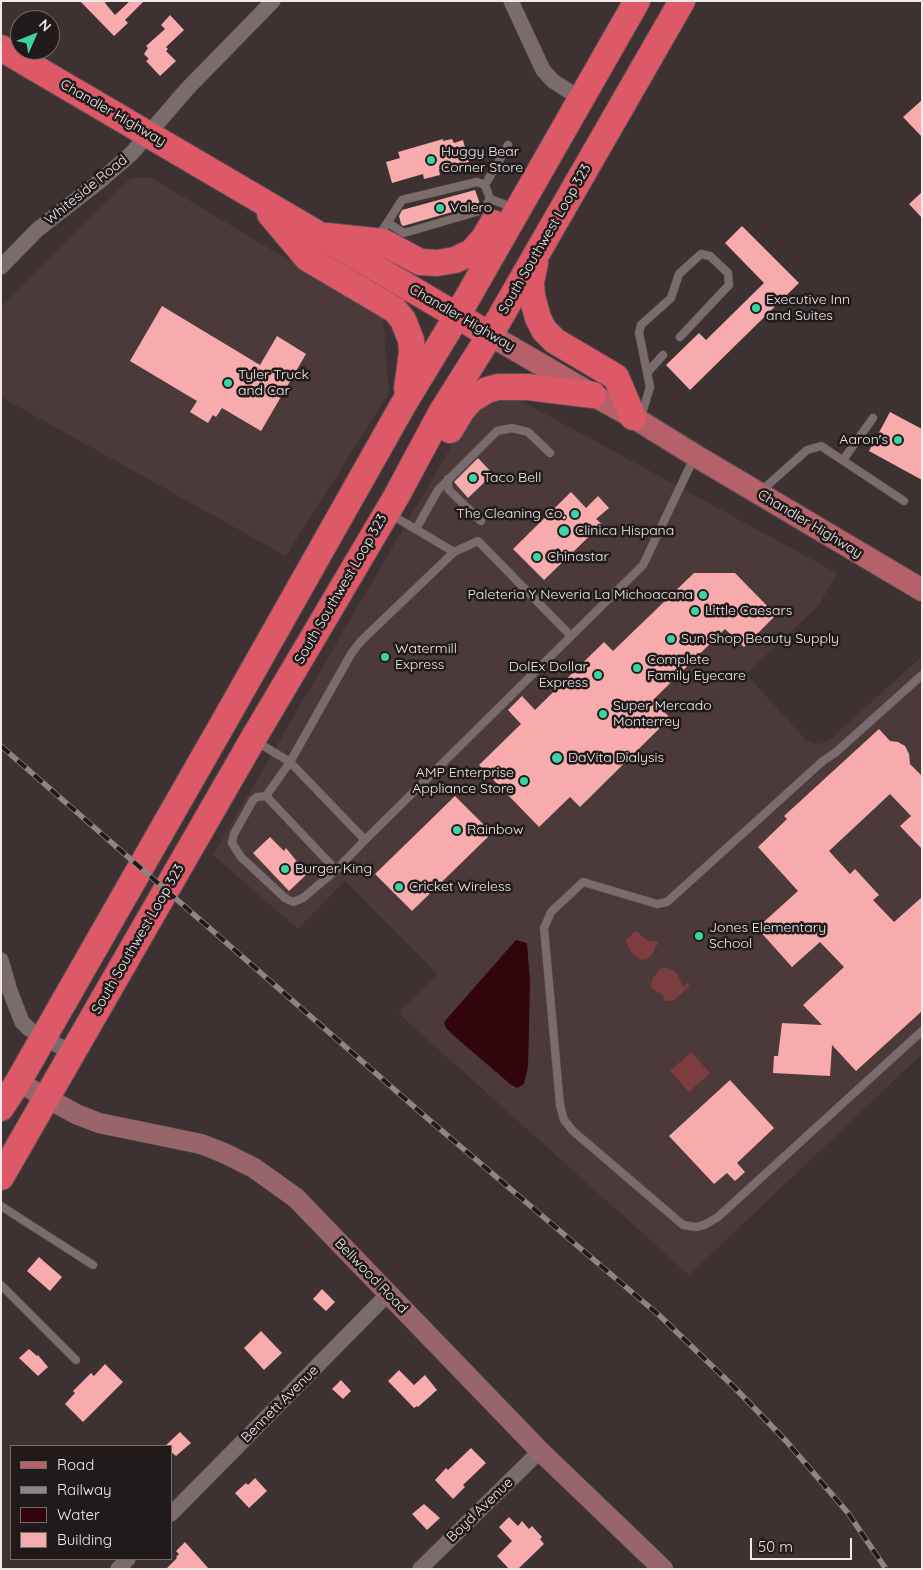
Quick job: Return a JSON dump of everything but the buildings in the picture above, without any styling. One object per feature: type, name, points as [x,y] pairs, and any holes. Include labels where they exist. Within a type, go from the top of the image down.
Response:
[{"type":"highway","points":[[1,1108],[18,1082],[637,1]]},
{"type":"highway","name":"South Southwest Loop 323","points":[[1,1177],[253,739],[391,504],[441,413],[490,335],[682,1]]},
{"type":"highway","name":"Chandler Highway","points":[[1,48],[490,335]]},
{"type":"highway","points":[[320,235],[382,232],[383,242],[420,262],[437,263],[455,260],[472,252],[478,246],[497,202],[542,139],[578,103]]},
{"type":"highway","points":[[258,200],[307,258],[395,310],[403,320],[411,340],[412,352],[404,405]]},
{"type":"highway","points":[[537,252],[532,273],[532,296],[535,310],[544,330],[555,341],[616,377],[636,419]]},
{"type":"highway","points":[[391,504],[423,476],[462,410],[477,395],[498,388],[518,386],[593,395]]},
{"type":"main road","name":"Chandler Highway","points":[[490,335],[636,419],[922,590]]},
{"type":"street","name":"Whiteside Road","points":[[1,268],[37,230],[119,164],[149,134],[187,89],[252,20],[273,1]]},
{"type":"street","points":[[511,1],[544,70],[553,81],[578,103]]},
{"type":"street","points":[[1,960],[12,998],[22,1022],[43,1038],[73,1053]]},
{"type":"street","name":"Bellwood Road","points":[[18,1082],[99,1123],[200,1144],[224,1153],[254,1168],[296,1198],[540,1451],[662,1569]]},
{"type":"street","name":"Bennett Avenue","points":[[172,1513],[388,1294]]},
{"type":"street","name":"Boyd Avenue","points":[[420,1569],[540,1451]]},
{"type":"street","points":[[118,1569],[127,1560]]},
{"type":"lane","points":[[485,185],[508,145]]},
{"type":"lane","points":[[477,182],[485,185],[497,202],[483,210],[466,212],[436,220],[404,233],[382,232],[402,200],[444,189],[460,190],[477,182]]},
{"type":"lane","points":[[444,189],[447,198]]},
{"type":"lane","points":[[430,193],[432,202]]},
{"type":"lane","points":[[413,197],[415,207]]},
{"type":"lane","points":[[636,419],[650,387],[639,333],[641,325],[671,298],[679,274],[700,254],[710,256],[728,273],[729,285],[680,337]]},
{"type":"lane","points":[[647,373],[663,355]]},
{"type":"lane","points":[[843,460],[873,418]]},
{"type":"lane","points":[[416,529],[438,490],[493,434],[502,429],[518,428],[528,432],[550,453]]},
{"type":"lane","points":[[759,493],[807,450],[821,446],[904,501]]},
{"type":"lane","points":[[570,635],[478,541],[454,552],[355,647],[290,762],[266,796],[256,797],[234,834],[232,843],[240,857],[285,898],[294,902],[302,898],[336,870],[570,635],[643,565],[696,456]]},
{"type":"lane","points":[[448,479],[449,490],[481,521]]},
{"type":"lane","points":[[391,504],[416,529],[454,552]]},
{"type":"lane","points":[[922,675],[835,753],[824,760],[667,902],[657,904],[583,882],[551,912],[544,928],[560,1105],[564,1120],[573,1131],[683,1225],[696,1227],[718,1218],[922,1031]]},
{"type":"lane","points":[[253,739],[290,762],[365,840]]},
{"type":"lane","points":[[266,796],[336,870]]},
{"type":"lane","points":[[1,1206],[93,1265]]},
{"type":"lane","points":[[1,1285],[76,1360]]},
{"type":"shaded area","points":[[131,178],[152,178],[383,317],[389,393],[286,556],[1,397],[1,307]]},
{"type":"shaded area","points":[[520,400],[837,573],[819,605],[746,674],[807,741],[816,744],[827,742],[922,656],[922,1054],[689,1275],[398,1013],[437,974],[345,881],[298,929],[213,855],[466,421],[489,403]]},
{"type":"shaded area","points":[[634,932],[637,932],[648,941],[657,941],[659,943],[647,959],[641,960],[629,949],[626,940]]},
{"type":"shaded area","points":[[664,968],[677,973],[683,987],[687,983],[690,986],[673,1001],[666,1001],[662,994],[651,986],[653,978],[660,969]]},
{"type":"shaded area","points":[[691,1052],[710,1073],[689,1092],[670,1071]]},
{"type":"water","points":[[516,940],[527,943],[530,982],[528,1067],[524,1084],[517,1088],[453,1035],[446,1028],[444,1022]]},
{"type":"railway","points":[[1,746],[427,1118],[660,1316],[734,1387],[787,1442],[848,1513],[886,1569]]},
{"type":"place","name":"Huggy Bear Corner Store","points":[[431,160]]},
{"type":"place","name":"Valero","points":[[440,208]]},
{"type":"place","name":"Executive Inn and Suites","points":[[756,308]]},
{"type":"place","name":"Tyler Truck and Car","points":[[228,383]]},
{"type":"place","name":"Aaron's","points":[[898,440]]},
{"type":"place","name":"Taco Bell","points":[[473,478]]},
{"type":"place","name":"The Cleaning Co.","points":[[575,514]]},
{"type":"place","name":"Clinica Hispana","points":[[564,531]]},
{"type":"place","name":"Chinastar","points":[[537,557]]},
{"type":"place","name":"Paleteria Y Neveria La Michoacana","points":[[703,595]]},
{"type":"place","name":"Little Caesars","points":[[695,611]]},
{"type":"place","name":"Sun Shop Beauty Supply","points":[[671,639]]},
{"type":"place","name":"Watermill Express","points":[[385,657]]},
{"type":"place","name":"Complete Family Eyecare","points":[[637,668]]},
{"type":"place","name":"DolEx Dollar Express","points":[[598,675]]},
{"type":"place","name":"Super Mercado Monterrey","points":[[603,714]]},
{"type":"place","name":"DaVita Dialysis","points":[[557,758]]},
{"type":"place","name":"AMP Enterprise Appliance Store","points":[[524,781]]},
{"type":"place","name":"Rainbow","points":[[457,830]]},
{"type":"place","name":"Burger King","points":[[285,869]]},
{"type":"place","name":"Cricket Wireless","points":[[399,887]]},
{"type":"place","name":"Jones Elementary School","points":[[699,936]]}]
